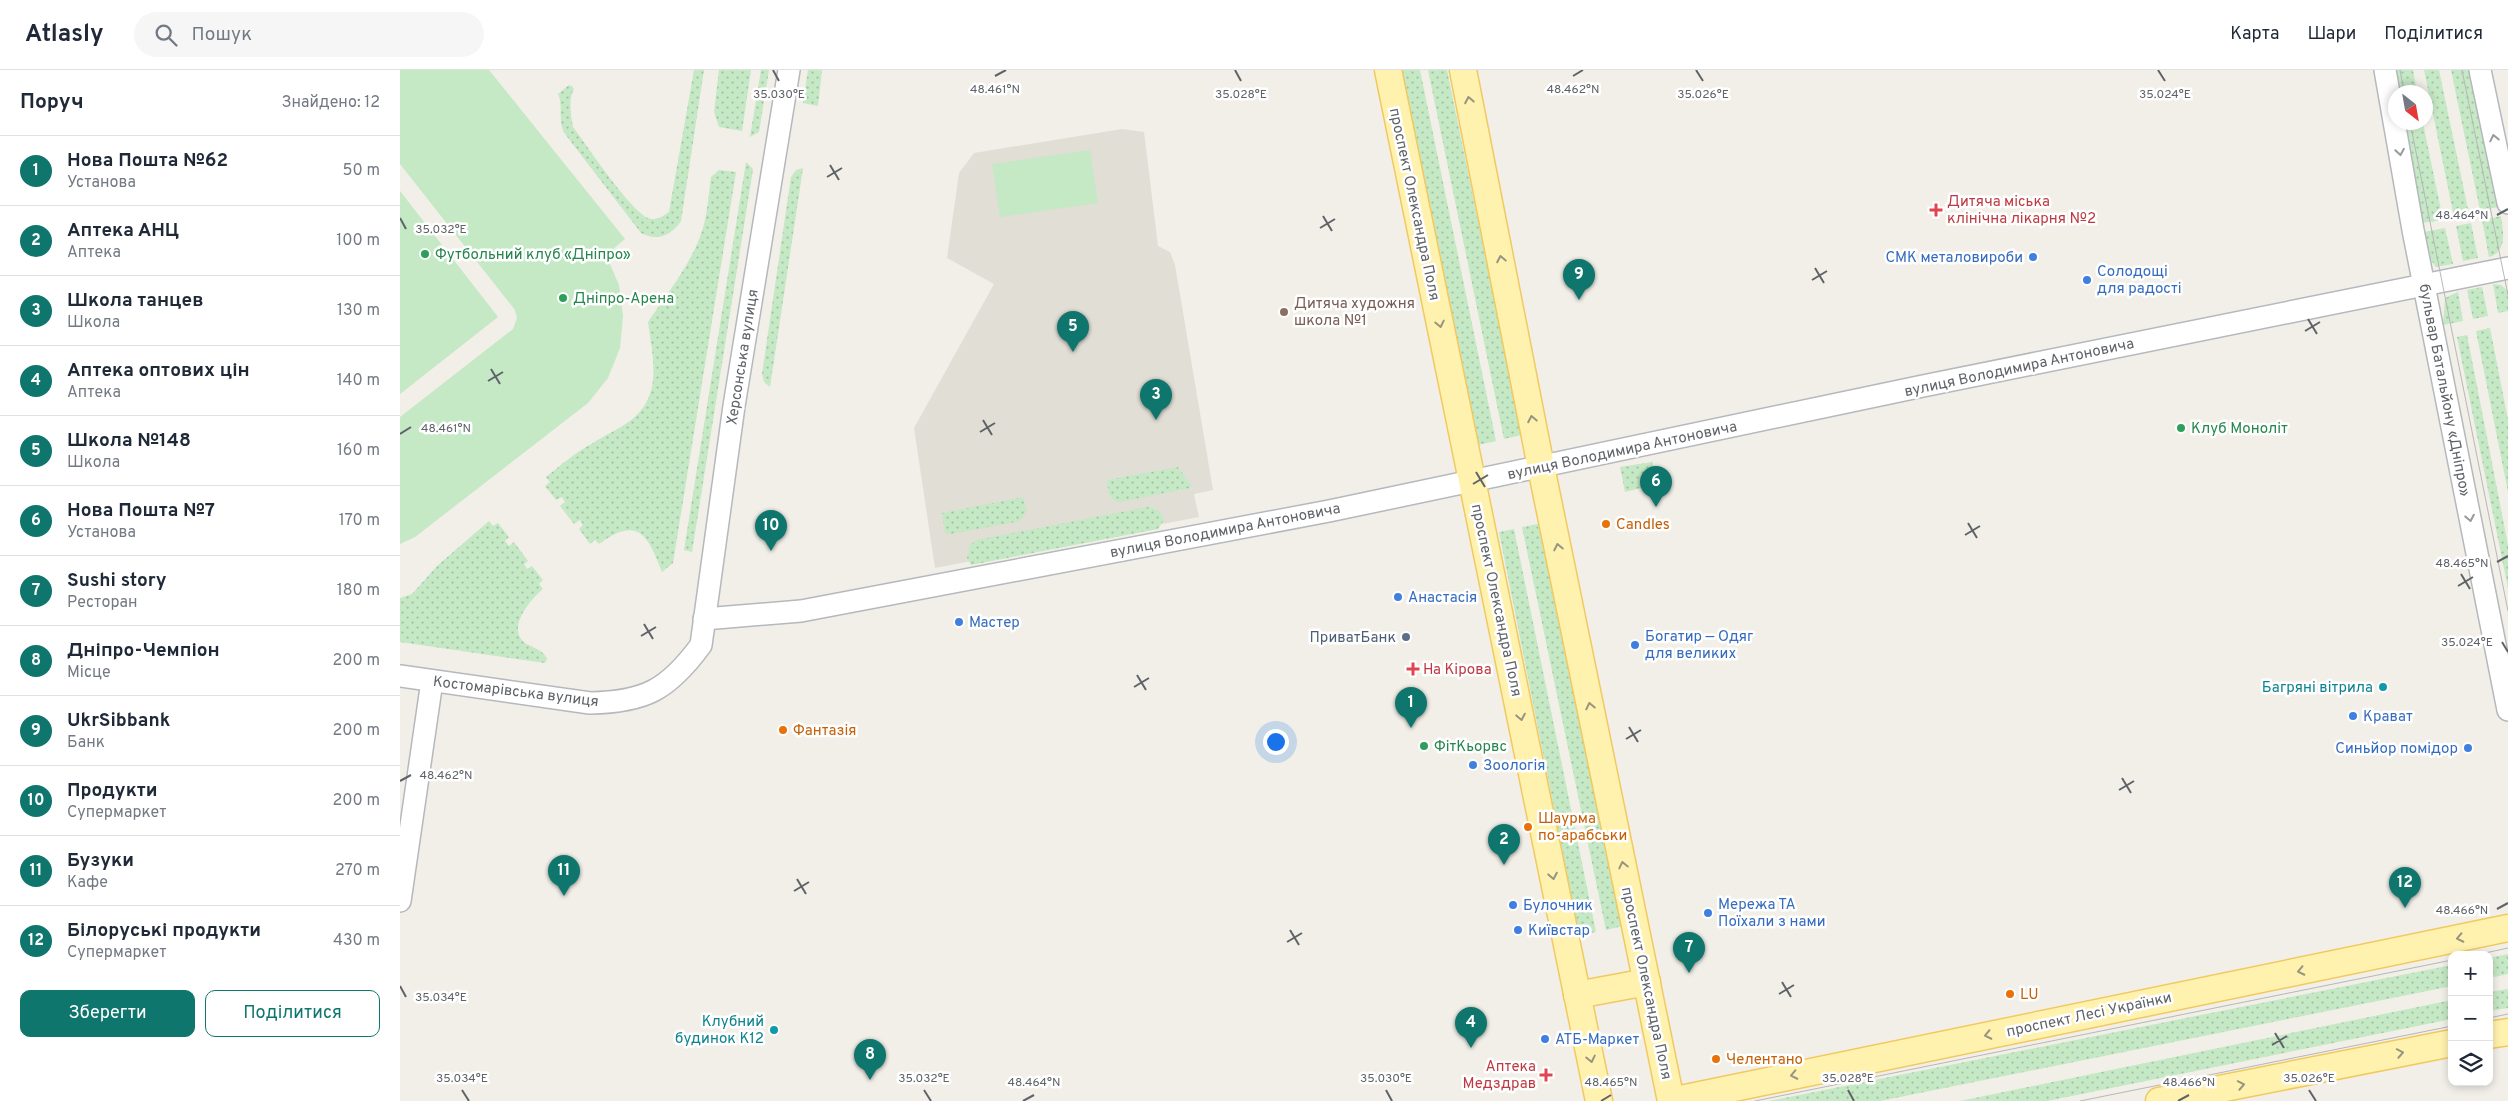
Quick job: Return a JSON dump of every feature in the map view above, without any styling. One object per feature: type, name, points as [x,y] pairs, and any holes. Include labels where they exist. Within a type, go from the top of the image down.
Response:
[{"type":"main road","name":"проспект Олександра Поля","points":[[1388,70],[1599,1101]]},
{"type":"main road","name":"проспект Олександра Поля","points":[[1463,70],[1541,467],[1671,1101]]},
{"type":"main road","name":"проспект Лесі Українки","points":[[1671,1101],[2508,928]]},
{"type":"main road","points":[[1577,995],[1647,982]]},
{"type":"main road","points":[[2493,1034],[2508,1032]]},
{"type":"main road","points":[[2159,1101],[2448,1044]]},
{"type":"street","name":"Херсонська вулиця","points":[[701,646],[734,406],[789,70]]},
{"type":"street","name":"бульвар Батальйону «Дніпро»","points":[[2385,70],[2424,285],[2508,710]]},
{"type":"street","points":[[2480,70],[2508,203]]},
{"type":"street","name":"вулиця Володимира Антоновича","points":[[704,619],[801,611],[1330,511],[2508,268]]},
{"type":"street","name":"Костомарівська вулиця","points":[[400,676],[590,703],[620,702],[647,694],[669,682],[687,665],[701,646]]},
{"type":"street","points":[[400,900],[432,680]]},
{"type":"shaded area","points":[[1122,129],[1144,132],[1158,246],[1170,252],[1175,265],[1213,490],[1194,494],[1199,517],[935,568],[914,428],[994,284],[947,258],[959,173],[974,153]]},
{"type":"green space","name":"Дніпро-Арена","points":[[400,70],[489,70],[625,239],[606,255],[619,285],[623,316],[620,348],[608,378],[588,403],[415,537],[400,544],[400,417],[513,329],[517,318],[515,310],[400,164]]},
{"type":"green space","points":[[694,70],[704,70],[681,221],[664,236],[647,236],[641,233],[565,134],[561,124],[558,94],[569,85],[572,86],[574,89],[571,98],[573,127],[610,179],[633,206],[643,215],[656,219],[669,212]]},
{"type":"green space","points":[[719,70],[751,70],[742,131],[719,127],[714,112]]},
{"type":"green space","points":[[761,70],[769,70],[759,132],[750,137]]},
{"type":"green space","points":[[808,70],[822,70],[818,106],[803,103]]},
{"type":"green space","points":[[1402,70],[1420,70],[1496,441],[1478,445]]},
{"type":"green space","points":[[1428,70],[1447,70],[1522,435],[1504,439]]},
{"type":"green space","points":[[2392,70],[2413,70],[2416,85],[2395,85]]},
{"type":"green space","points":[[2424,70],[2439,70],[2469,214],[2454,217],[2433,114],[2433,85],[2427,85]]},
{"type":"green space","points":[[2451,70],[2471,70],[2499,207],[2480,210]]},
{"type":"green space","points":[[2403,130],[2424,130],[2443,220],[2422,223]]},
{"type":"green space","points":[[1090,150],[1098,203],[1000,217],[992,164]]},
{"type":"green space","points":[[746,162],[753,169],[692,552],[684,550]]},
{"type":"green space","points":[[803,168],[770,387],[764,382],[762,374],[791,177],[796,170]]},
{"type":"green space","points":[[719,170],[736,172],[673,563],[662,572],[652,548],[640,533],[632,530],[623,531],[612,535],[599,544],[595,540],[590,544],[579,529],[583,525],[580,520],[574,524],[560,506],[565,502],[562,497],[556,500],[545,486],[550,482],[546,477],[581,450],[629,422],[643,408],[652,387],[653,371],[653,355],[648,322],[696,247],[705,220],[711,177]]},
{"type":"green space","name":"Футбольний клуб «Дніпро»","points":[[400,191],[498,317],[400,394]]},
{"type":"green space","points":[[2501,216],[2502,245],[2495,254],[2489,257],[2482,220]]},
{"type":"green space","points":[[2471,223],[2478,258],[2463,261],[2456,226]]},
{"type":"green space","points":[[2445,228],[2453,264],[2436,267],[2430,259],[2424,232]]},
{"type":"green space","points":[[2493,284],[2501,285],[2508,291],[2508,311],[2498,313]]},
{"type":"green space","points":[[2482,287],[2488,316],[2473,319],[2467,290]]},
{"type":"green space","points":[[2458,292],[2463,321],[2443,325],[2445,298]]},
{"type":"green space","points":[[2490,328],[2508,420],[2508,492],[2476,331]]},
{"type":"green space","points":[[2467,335],[2508,545],[2508,588],[2457,337]]},
{"type":"green space","points":[[1652,462],[1655,475],[1641,488],[1625,492],[1620,467]]},
{"type":"green space","points":[[1178,467],[1191,485],[1190,488],[1119,502],[1115,501],[1109,494],[1107,480]]},
{"type":"green space","points":[[1023,497],[1027,511],[1020,521],[951,534],[945,533],[942,513]]},
{"type":"green space","points":[[1147,507],[1158,510],[1163,517],[1164,520],[1158,529],[971,565],[967,558],[970,545],[977,540]]},
{"type":"green space","points":[[489,521],[493,526],[498,523],[509,537],[505,541],[509,546],[514,542],[528,561],[524,564],[527,569],[532,566],[543,580],[539,584],[543,589],[522,614],[518,630],[520,637],[525,643],[541,651],[546,656],[545,663],[400,642],[400,598],[412,594],[437,566]]},
{"type":"green space","points":[[1538,524],[1623,926],[1606,930],[1522,527]]},
{"type":"green space","points":[[1514,529],[1596,932],[1579,935],[1499,532]]},
{"type":"green space","points":[[2508,954],[2508,974],[2493,977],[2493,957]]},
{"type":"green space","points":[[2448,966],[2448,987],[1880,1101],[1769,1101]]},
{"type":"green space","points":[[2508,989],[2508,1008],[2493,1010],[2493,991]]},
{"type":"green space","points":[[2448,1001],[2448,1020],[2047,1101],[1960,1101]]},
{"type":"tram line","points":[[2400,70],[2403,85]]},
{"type":"tram line","points":[[2462,70],[2508,295]]},
{"type":"tram line","points":[[2412,130],[2508,611]]},
{"type":"tram line","points":[[2493,951],[2508,948]]},
{"type":"tram line","points":[[1755,1101],[2448,961]]},
{"type":"tram line","points":[[2493,1017],[2508,1014]]},
{"type":"tram line","points":[[2080,1101],[2448,1027]]},
{"type":"place","name":"Дитяча міська клінічна лікарня №2","points":[[1936,210]]},
{"type":"place","name":"Футбольний клуб «Дніпро»","points":[[425,254]]},
{"type":"place","name":"СМК металовироби","points":[[2033,257]]},
{"type":"place","name":"Солодощі для радості","points":[[2087,280]]},
{"type":"place","name":"Дніпро-Арена","points":[[563,298]]},
{"type":"place","name":"UkrSibbank","points":[[1579,300]]},
{"type":"place","name":"Дитяча художня школа №1","points":[[1284,312]]},
{"type":"place","name":"Школа №148","points":[[1073,352]]},
{"type":"place","name":"Школа танцев","points":[[1156,420]]},
{"type":"place","name":"Клуб Моноліт","points":[[2181,428]]},
{"type":"place","name":"Нова Пошта №7","points":[[1656,507]]},
{"type":"place","name":"Candles","points":[[1606,524]]},
{"type":"place","name":"Продукти","points":[[771,551]]},
{"type":"place","name":"Анастасія","points":[[1398,597]]},
{"type":"place","name":"Мастер","points":[[959,622]]},
{"type":"place","name":"ПриватБанк","points":[[1406,637]]},
{"type":"place","name":"Богатир — Одяг для великих","points":[[1635,645]]},
{"type":"place","name":"На Кірова","points":[[1413,669]]},
{"type":"place","name":"Багряні вітрила","points":[[2383,687]]},
{"type":"place","name":"Крават","points":[[2353,716]]},
{"type":"place","name":"Нова Пошта №62","points":[[1411,728]]},
{"type":"place","name":"Фантазія","points":[[783,730]]},
{"type":"place","name":"ФiтКьорвс","points":[[1424,746]]},
{"type":"place","name":"Синьйор помідор","points":[[2468,748]]},
{"type":"place","name":"Зоологія","points":[[1473,765]]},
{"type":"place","name":"Шаурма по-арабськи","points":[[1528,827]]},
{"type":"place","name":"Аптека АНЦ","points":[[1504,865]]},
{"type":"place","name":"Бузуки","points":[[564,896]]},
{"type":"place","name":"Булочник","points":[[1513,905]]},
{"type":"place","name":"Білоруські продукти","points":[[2405,908]]},
{"type":"place","name":"Мережа ТА Поїхали з нами","points":[[1708,913]]},
{"type":"place","name":"Київстар","points":[[1518,930]]},
{"type":"place","name":"Sushi story","points":[[1689,973]]},
{"type":"place","name":"LU","points":[[2010,994]]},
{"type":"place","name":"Клубний будинок К12","points":[[774,1030]]},
{"type":"place","name":"АТБ-Маркет","points":[[1545,1039]]},
{"type":"place","name":"Аптека оптових цін","points":[[1471,1048]]},
{"type":"place","name":"Челентано","points":[[1716,1059]]},
{"type":"place","name":"Аптека Медздрав","points":[[1546,1075]]},
{"type":"place","name":"Дніпро-Чемпіон","points":[[870,1080]]}]
